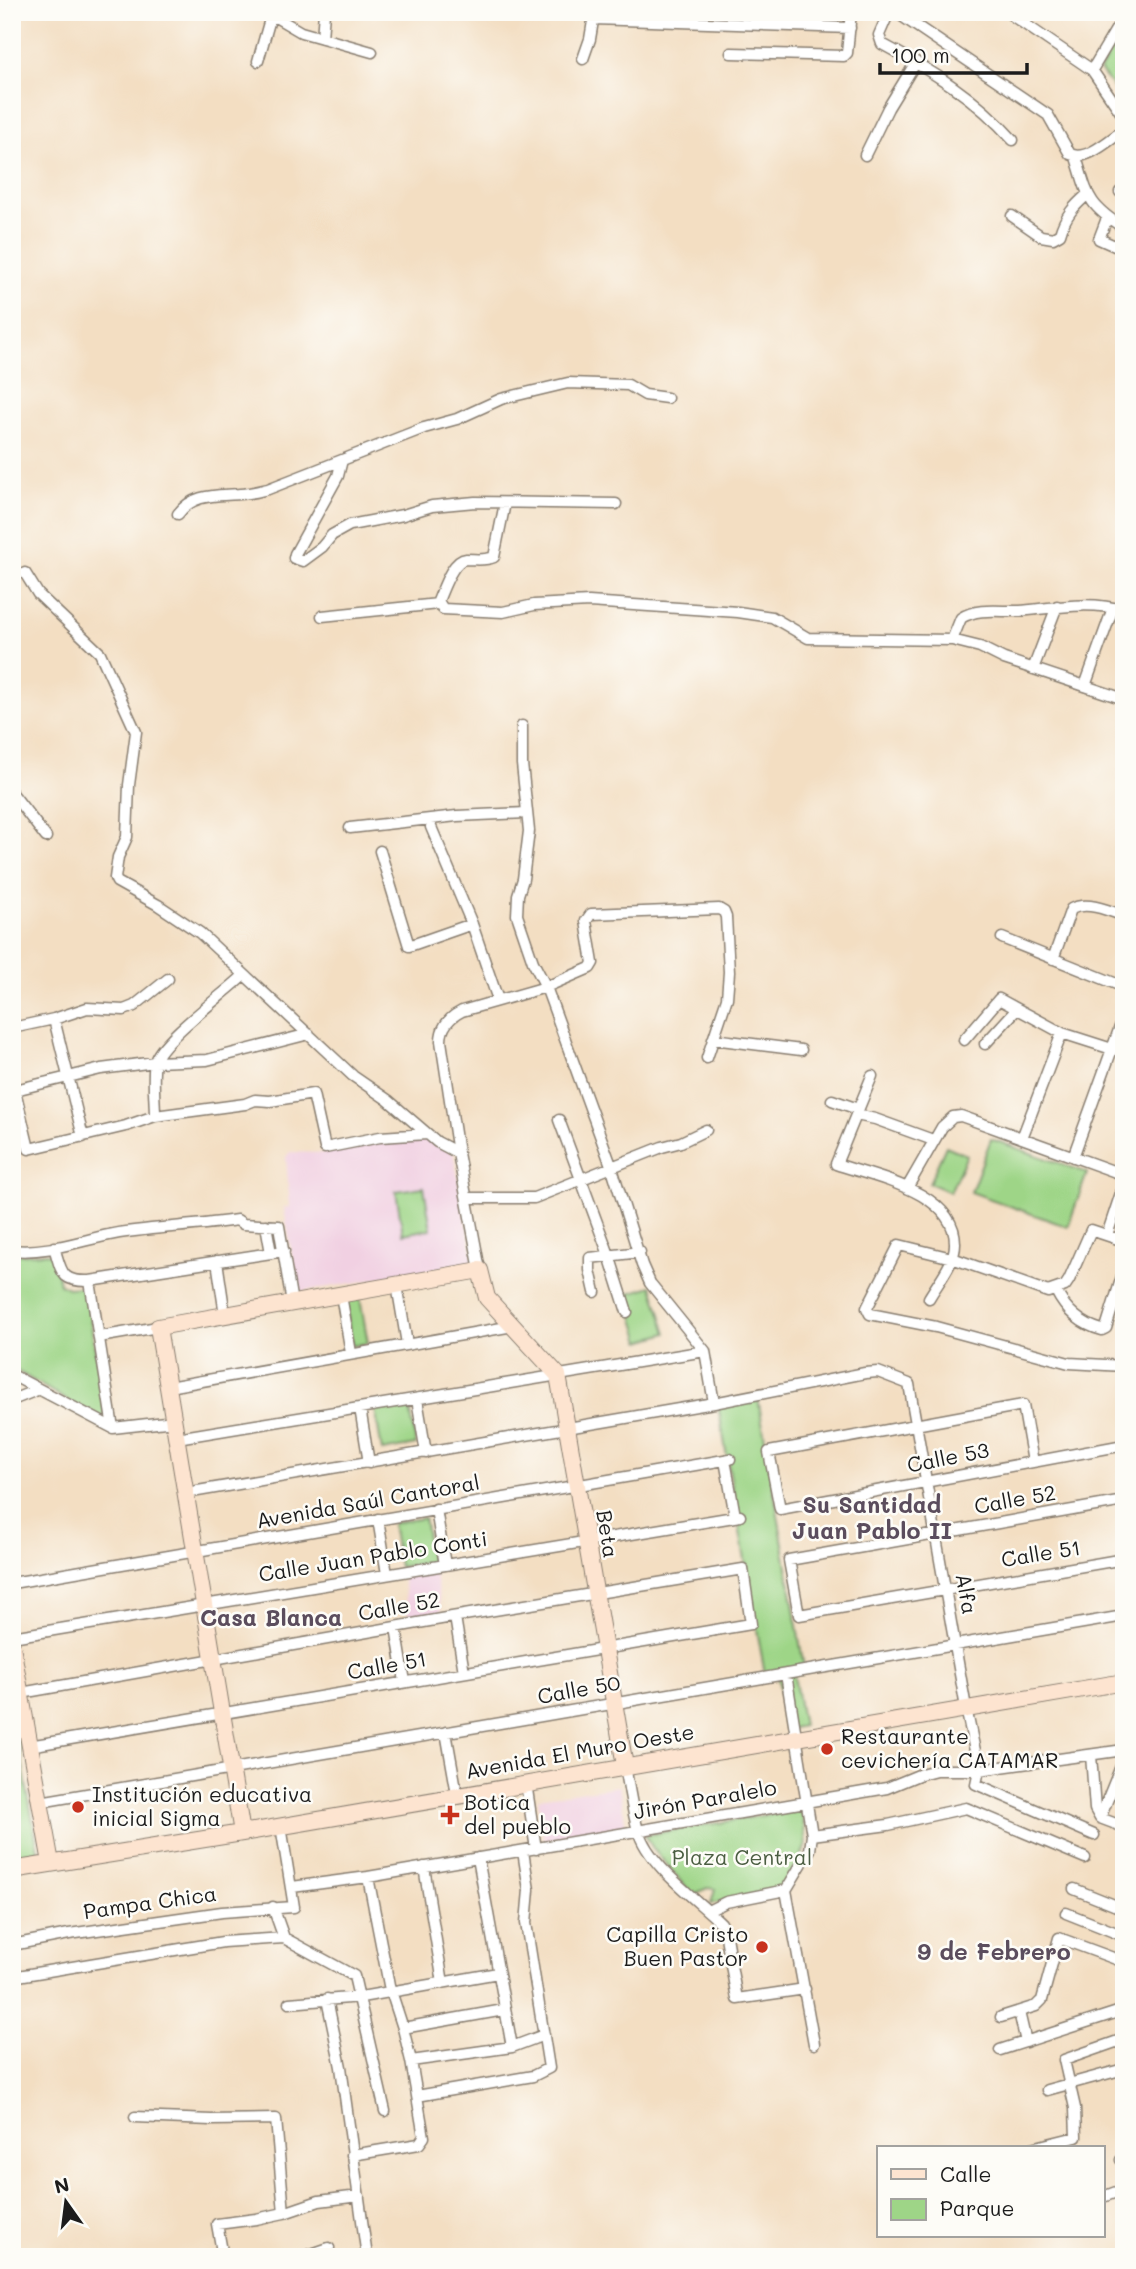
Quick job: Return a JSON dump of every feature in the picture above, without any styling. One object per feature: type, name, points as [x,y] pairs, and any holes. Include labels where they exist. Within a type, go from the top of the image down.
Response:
[{"type":"street","points":[[322,38],[324,12]]},
{"type":"street","points":[[730,53],[844,55],[847,53],[851,12]]},
{"type":"street","points":[[889,12],[879,35],[882,44],[916,62],[970,97],[994,118],[1013,140]]},
{"type":"street","points":[[896,12],[1048,115],[1070,154],[1076,157],[1085,156],[1124,130]]},
{"type":"street","points":[[1007,12],[1092,70],[1124,117]]},
{"type":"street","points":[[258,61],[272,13],[301,32],[372,52]]},
{"type":"street","points":[[583,59],[594,16],[850,28]]},
{"type":"street","points":[[1092,70],[1120,16]]},
{"type":"street","points":[[865,155],[888,108],[916,62]]},
{"type":"street","points":[[1076,157],[1090,201],[1107,218],[1124,228]]},
{"type":"street","points":[[1012,216],[1041,236],[1053,238],[1060,234],[1062,222],[1069,212],[1088,194]]},
{"type":"street","points":[[1107,218],[1099,239],[1124,250]]},
{"type":"street","points":[[178,514],[194,500],[212,495],[243,494],[268,489],[300,474],[424,428],[457,419],[501,399],[568,383],[628,385],[645,395],[667,398]]},
{"type":"street","points":[[342,460],[338,476],[295,554],[294,558],[298,561],[303,561],[322,547],[332,535],[350,525],[403,515],[432,506],[475,502],[616,504]]},
{"type":"street","points":[[438,604],[454,566],[460,561],[494,557],[505,503]]},
{"type":"street","points":[[25,573],[38,594],[100,653],[136,732],[129,785],[127,837],[118,857],[116,880],[200,933],[353,1076],[388,1100],[437,1142],[458,1153]]},
{"type":"street","points":[[438,604],[443,609],[478,612],[503,612],[534,605],[589,602],[738,612],[772,617],[808,638],[952,640],[981,647],[1004,659],[1124,699]]},
{"type":"street","points":[[322,616],[438,604]]},
{"type":"street","points":[[952,640],[961,618],[974,612],[1018,611],[1057,606],[1118,610],[1085,686]]},
{"type":"street","points":[[1033,669],[1057,606]]},
{"type":"street","points":[[186,1493],[714,1403],[705,1351],[650,1283],[642,1265],[612,1168],[517,915],[529,831],[522,726]]},
{"type":"street","points":[[12,793],[46,837]]},
{"type":"street","points":[[350,828],[457,816],[526,813]]},
{"type":"street","points":[[431,827],[472,924],[498,1000]]},
{"type":"street","points":[[380,850],[409,946],[472,924]]},
{"type":"street","points":[[1053,959],[1071,909],[1076,906],[1091,906],[1124,916]]},
{"type":"street","points":[[558,1375],[487,1298],[458,1153],[441,1034],[450,1017],[462,1011],[546,987],[586,971],[592,965],[586,921],[591,914],[719,909],[726,917],[729,977],[727,998],[707,1058]]},
{"type":"street","points":[[1002,938],[1124,987]]},
{"type":"street","points":[[155,1116],[155,1062],[159,1053],[198,1013],[244,975]]},
{"type":"street","points":[[12,1028],[54,1019],[87,1008],[124,1010],[134,1006],[168,979]]},
{"type":"street","points":[[964,1040],[999,999],[1062,1033],[1112,1049]]},
{"type":"street","points":[[985,1044],[1017,1009]]},
{"type":"street","points":[[1073,1157],[1124,1016]]},
{"type":"street","points":[[54,1019],[83,1136]]},
{"type":"street","points":[[1022,1138],[1062,1033]]},
{"type":"street","points":[[15,1090],[101,1069],[208,1059],[309,1034]]},
{"type":"street","points":[[713,1039],[802,1050]]},
{"type":"street","points":[[872,1076],[836,1164],[907,1188],[934,1202],[944,1212],[955,1243],[952,1258],[929,1298]]},
{"type":"street","points":[[12,1078],[29,1149],[126,1126],[155,1116],[313,1094],[325,1148],[380,1137],[427,1134]]},
{"type":"street","points":[[832,1100],[933,1140]]},
{"type":"street","points":[[907,1188],[947,1120],[961,1116],[1124,1175]]},
{"type":"street","points":[[559,1120],[627,1311]]},
{"type":"street","points":[[467,1198],[534,1198],[662,1147],[681,1143],[706,1130]]},
{"type":"street","points":[[1107,1235],[1124,1184]]},
{"type":"street","points":[[12,1250],[54,1247],[151,1228],[186,1227],[237,1220],[243,1224],[280,1227],[292,1303]]},
{"type":"street","points":[[266,1225],[271,1253]]},
{"type":"street","points":[[1124,1241],[1091,1230],[1065,1286],[1048,1292],[952,1258],[899,1245],[868,1306],[868,1312],[1069,1363],[1124,1366]]},
{"type":"street","points":[[54,1247],[66,1278],[75,1282],[90,1282],[284,1251]]},
{"type":"street","points":[[595,1292],[589,1259],[640,1252]]},
{"type":"street","points":[[217,1261],[225,1315]]},
{"type":"street","points":[[99,1337],[480,1270]]},
{"type":"street","points":[[1056,1291],[1064,1308],[1102,1331],[1106,1328],[1124,1270]]},
{"type":"street","points":[[90,1282],[113,1428]]},
{"type":"street","points":[[397,1285],[407,1344]]},
{"type":"street","points":[[341,1295],[351,1353]]},
{"type":"street","points":[[168,1387],[513,1326]]},
{"type":"street","points":[[158,1327],[242,1833]]},
{"type":"street","points":[[177,1438],[705,1351]]},
{"type":"street","name":"Alfa","points":[[714,1403],[865,1373],[878,1372],[909,1384],[979,1770]]},
{"type":"street","points":[[12,1375],[113,1428],[174,1421]]},
{"type":"street","name":"Beta","points":[[558,1375],[638,1831]]},
{"type":"street","points":[[12,1400],[37,1390]]},
{"type":"street","points":[[417,1398],[426,1453]]},
{"type":"street","points":[[917,1423],[1023,1405],[1033,1462]]},
{"type":"street","points":[[360,1408],[369,1463]]},
{"type":"street","name":"Calle 53","points":[[917,1423],[769,1452],[780,1509],[1124,1445]]},
{"type":"street","name":"Avenida Saúl Cantoral","points":[[12,1583],[727,1460],[738,1516]]},
{"type":"street","name":"Calle 52","points":[[799,1615],[789,1560],[1124,1501]]},
{"type":"street","points":[[436,1509],[446,1564]]},
{"type":"street","name":"Calle Juan Pablo Conti","points":[[12,1637],[738,1516]]},
{"type":"street","points":[[378,1519],[387,1574]]},
{"type":"street","name":"Calle 51","points":[[799,1615],[1124,1559]]},
{"type":"street","name":"Calle 52","points":[[20,1693],[743,1569],[751,1624]]},
{"type":"street","name":"Calle 50","points":[[40,1802],[1124,1616]]},
{"type":"street","points":[[454,1617],[464,1672]]},
{"type":"street","name":"Calle 51","points":[[29,1746],[751,1624]]},
{"type":"street","points":[[396,1627],[405,1682]]},
{"type":"street","points":[[12,1646],[51,1863]]},
{"type":"street","points":[[786,1674],[812,1835],[810,1850],[786,1890],[814,2044]]},
{"type":"street","name":"Avenida El Muro Oeste","points":[[12,1870],[1121,1683]]},
{"type":"street","points":[[446,1732],[457,1794]]},
{"type":"street","name":"Jirón Paralelo","points":[[292,1887],[368,1877],[887,1788],[936,1770],[979,1770],[1124,1750]]},
{"type":"street","points":[[1091,1755],[1095,1809],[1101,1818],[1124,1828]]},
{"type":"street","points":[[1101,1818],[1124,1759]]},
{"type":"street","points":[[979,1770],[976,1784],[1094,1835]]},
{"type":"street","points":[[526,1783],[536,1849]]},
{"type":"street","points":[[812,1835],[888,1825],[966,1808],[1085,1858]]},
{"type":"street","points":[[281,1826],[292,1887]]},
{"type":"street","points":[[638,1831],[657,1862],[725,1931],[737,1999],[805,1989]]},
{"type":"street","points":[[417,2096],[533,2076],[549,2068],[526,1923],[529,1891],[523,1851]]},
{"type":"street","points":[[478,1858],[512,2047]]},
{"type":"street","points":[[424,1867],[443,1983]]},
{"type":"street","points":[[352,2155],[406,2147],[422,2142],[424,2137],[411,2061],[391,1991],[368,1877]]},
{"type":"street","name":"Pampa Chica","points":[[12,1945],[69,1934],[272,1907],[294,1907],[292,1887]]},
{"type":"street","points":[[1074,1889],[1124,1909]]},
{"type":"street","points":[[708,1911],[726,1902],[786,1890]]},
{"type":"street","points":[[272,1907],[284,1938]]},
{"type":"street","points":[[1066,1913],[1124,1936]]},
{"type":"street","points":[[12,1977],[223,1942],[284,1938],[351,1974],[355,1979],[385,2111]]},
{"type":"street","points":[[1001,2017],[1036,2006],[1042,2000],[1059,1938],[1124,1962]]},
{"type":"street","points":[[289,2003],[361,1997],[498,1973]]},
{"type":"street","points":[[327,1999],[341,2067],[367,2257]]},
{"type":"street","points":[[403,2028],[504,2010]]},
{"type":"street","points":[[1000,2050],[1124,2010]]},
{"type":"street","points":[[1019,2012],[1027,2042]]},
{"type":"street","points":[[411,2061],[512,2047],[544,2035]]},
{"type":"street","points":[[1043,2146],[1076,2137],[1075,2108],[1064,2060],[1124,2039]]},
{"type":"street","points":[[1047,2090],[1124,2069]]},
{"type":"street","points":[[135,2117],[276,2119],[284,2213]]},
{"type":"street","points":[[1104,2197],[1124,2189]]},
{"type":"street","points":[[223,2257],[217,2224],[284,2213],[320,2201],[359,2196]]},
{"type":"street","points":[[303,2257],[329,2248]]},
{"type":"shaded area","points":[[424,1139],[453,1152],[474,1263],[298,1292],[284,1208],[290,1207],[286,1157],[290,1152],[321,1153],[379,1142]]},
{"type":"shaded area","points":[[434,1569],[442,1616],[409,1622],[402,1574]]},
{"type":"shaded area","points":[[619,1786],[626,1827],[544,1840],[538,1798]]},
{"type":"green space","points":[[1124,28],[1124,102],[1100,70]]},
{"type":"green space","points":[[991,1139],[1087,1173],[1068,1227],[971,1192]]},
{"type":"green space","points":[[946,1146],[967,1155],[950,1192],[929,1183]]},
{"type":"green space","points":[[424,1187],[431,1229],[403,1234],[396,1191]]},
{"type":"green space","points":[[47,1253],[52,1256],[60,1284],[68,1288],[81,1287],[86,1292],[106,1419],[104,1422],[12,1368],[12,1255]]},
{"type":"green space","points":[[652,1286],[667,1333],[641,1341],[626,1294]]},
{"type":"green space","points":[[360,1298],[368,1343],[352,1346],[345,1300]]},
{"type":"green space","points":[[758,1398],[804,1667],[793,1670],[803,1726],[787,1729],[777,1673],[765,1675],[718,1405]]},
{"type":"green space","points":[[398,1404],[400,1410],[410,1408],[416,1445],[382,1451],[375,1409]]},
{"type":"green space","points":[[424,1518],[431,1562],[399,1567],[392,1523]]},
{"type":"green space","points":[[12,1706],[39,1855],[12,1860]]},
{"type":"green space","name":"Plaza Central","points":[[802,1809],[806,1845],[799,1862],[781,1889],[711,1904],[715,1889],[707,1888],[693,1895],[654,1850],[645,1835]]},
{"type":"place","name":"Restaurante cevichería CATAMAR","points":[[827,1749]]},
{"type":"place","name":"Institución educativa inicial Sigma","points":[[78,1807]]},
{"type":"place","name":"Botica del pueblo","points":[[450,1815]]},
{"type":"place","name":"Capilla Cristo Buen Pastor","points":[[762,1947]]},
{"type":"district","name":"Su Santidad Juan Pablo II","points":[[872,1518]]},
{"type":"district","name":"Casa Blanca","points":[[271,1618]]},
{"type":"district","name":"9 de Febrero","points":[[994,1952]]}]
